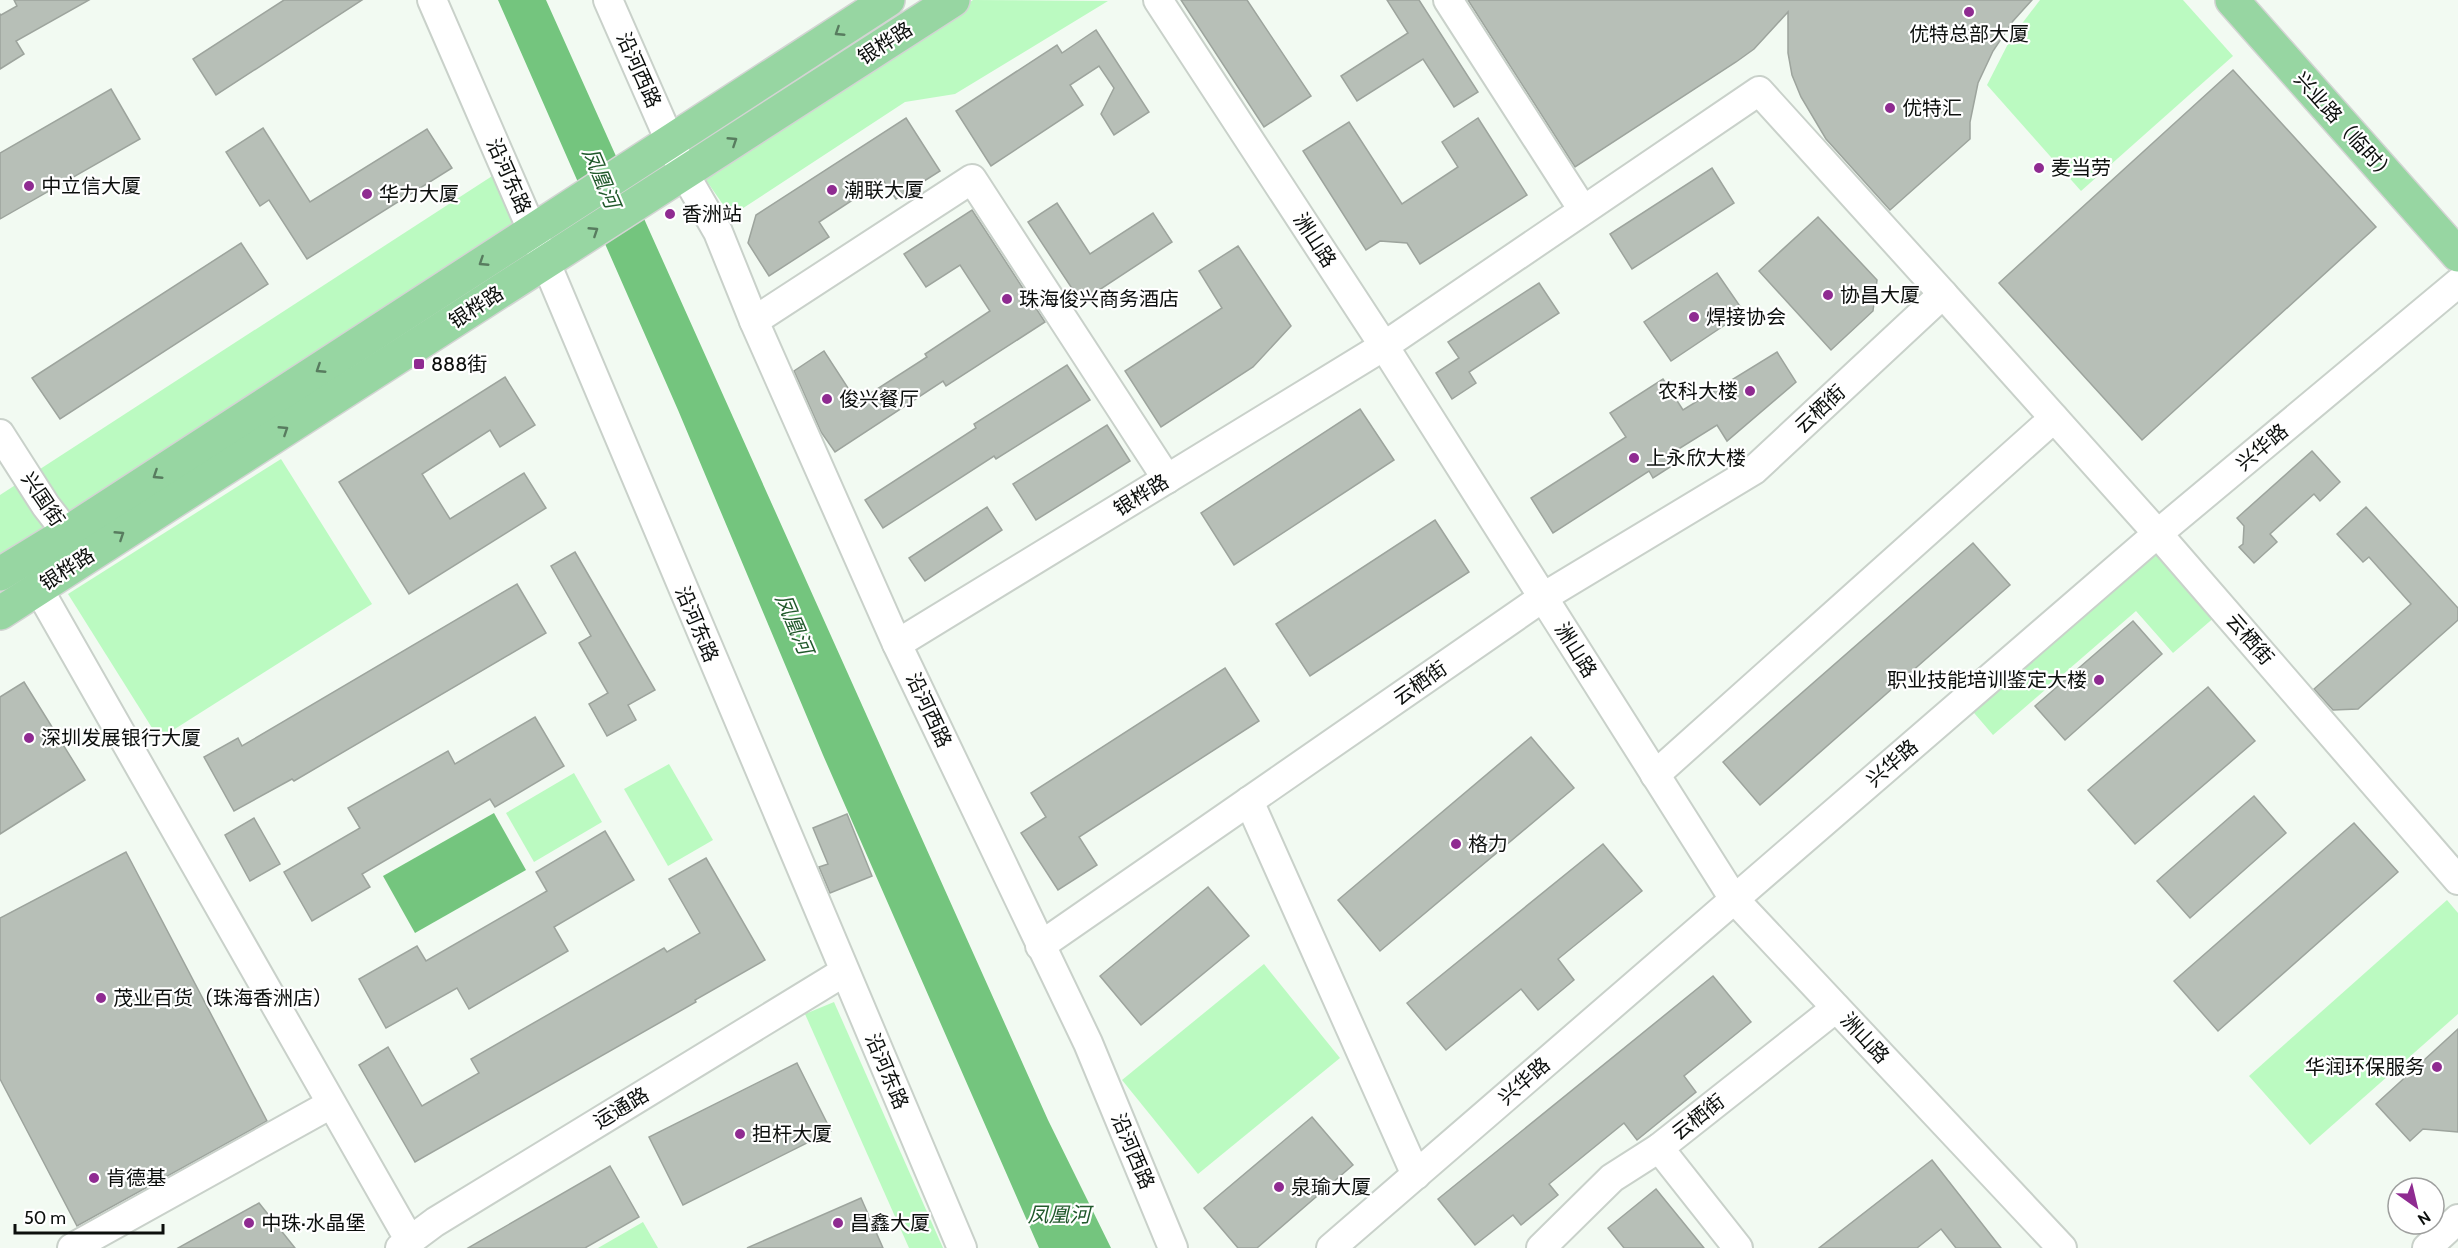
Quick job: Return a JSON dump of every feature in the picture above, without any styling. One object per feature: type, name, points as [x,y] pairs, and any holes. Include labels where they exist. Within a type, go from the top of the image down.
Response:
[{"type":"main road","name":"银桦路","points":[[0,574],[67,533],[888,0]]},
{"type":"main road","name":"银桦路","points":[[0,613],[952,0]]},
{"type":"main road","name":"兴业路（临时）","points":[[2232,0],[2458,255]]},
{"type":"street","name":"沿河东路","points":[[432,0],[532,230],[962,1248]]},
{"type":"street","name":"沿河西路","points":[[608,0],[684,173],[718,232],[754,321],[897,644],[1088,1043],[1173,1248]]},
{"type":"street","name":"洲山路","points":[[1158,0],[1384,346],[1734,899],[2062,1248]]},
{"type":"street","points":[[1448,0],[1583,210]]},
{"type":"street","name":"银桦路","points":[[897,644],[1384,346],[1759,91],[1943,294]]},
{"type":"street","points":[[754,321],[972,179],[1167,479]]},
{"type":"street","name":"兴华路","points":[[1331,1248],[2158,534],[2458,283]]},
{"type":"street","name":"云栖街","points":[[1040,946],[1543,598],[1754,470],[1943,294],[2158,534],[2458,880]]},
{"type":"street","points":[[1656,775],[2054,418]]},
{"type":"street","name":"兴国街","points":[[0,434],[46,506],[67,533]]},
{"type":"street","points":[[38,588],[332,1104],[405,1245]]},
{"type":"street","points":[[1249,801],[1416,1175]]},
{"type":"street","name":"运通路","points":[[405,1245],[435,1222],[844,972]]},
{"type":"street","name":"云栖街","points":[[1738,1248],[1659,1148],[1836,1008]]},
{"type":"street","points":[[72,1248],[332,1104]]},
{"type":"street","points":[[1541,1248],[1612,1178],[1659,1148]]},
{"type":"street","points":[[2427,1248],[2458,1219]]},
{"type":"shaded area","points":[[973,0],[1108,1],[955,94],[905,102],[731,216],[701,173]]},
{"type":"shaded area","points":[[2040,0],[2183,0],[2233,56],[2081,191],[1987,85],[2011,38]]},
{"type":"shaded area","points":[[503,169],[530,229],[0,572],[0,495]]},
{"type":"shaded area","points":[[281,459],[372,604],[159,739],[68,594]]},
{"type":"shaded area","points":[[2155,546],[2216,616],[2173,653],[2136,611],[1993,735],[1969,707]]},
{"type":"shaded area","points":[[669,764],[713,840],[668,866],[624,789]]},
{"type":"shaded area","points":[[574,773],[602,822],[534,862],[506,813]]},
{"type":"shaded area","points":[[2447,900],[2458,913],[2458,1014],[2310,1145],[2249,1076]]},
{"type":"shaded area","points":[[1264,964],[1340,1058],[1198,1174],[1122,1080]]},
{"type":"shaded area","points":[[834,1002],[943,1248],[909,1248],[805,1014]]},
{"type":"shaded area","points":[[643,1222],[658,1248],[598,1248]]},
{"type":"water","name":"凤凰河","points":[[498,0],[546,0],[1048,1120],[1111,1248],[1039,1248],[823,755],[678,410]]},
{"type":"water","points":[[494,813],[526,870],[415,933],[383,876]]},
{"type":"building","points":[[14,0],[89,0],[16,41],[24,54],[0,69],[0,14],[17,6]]},
{"type":"building","points":[[284,0],[362,0],[216,95],[193,59]]},
{"type":"building","points":[[1181,0],[1247,0],[1311,96],[1264,127]]},
{"type":"building","points":[[1387,0],[1419,0],[1478,92],[1454,107],[1423,59],[1357,101],[1341,76],[1408,33]]},
{"type":"building","points":[[1468,0],[2032,0],[2013,21],[1993,51],[1978,83],[1970,122],[1970,139],[1890,210],[1826,139],[1801,97],[1792,75],[1788,53],[1788,12],[1754,49],[1575,167]]},
{"type":"building","points":[[1096,30],[1149,112],[1114,135],[1101,114],[1114,88],[1099,66],[1070,85],[1083,105],[991,166],[956,111],[1057,45],[1062,53]]},
{"type":"building","points":[[2233,70],[2376,227],[2142,440],[1999,283]]},
{"type":"building","name":"中立信大厦","points":[[111,89],[140,139],[0,219],[0,153]]},
{"type":"building","name":"潮联大厦","points":[[906,118],[940,171],[896,199],[883,180],[819,222],[829,237],[769,276],[748,243],[756,215]]},
{"type":"building","points":[[1478,118],[1527,195],[1420,264],[1407,243],[1380,241],[1366,250],[1303,151],[1349,122],[1402,204],[1458,167],[1442,142]]},
{"type":"building","name":"华力大厦","points":[[263,128],[310,202],[427,129],[452,168],[307,259],[269,200],[260,206],[226,152]]},
{"type":"building","points":[[1712,168],[1734,203],[1632,269],[1610,234]]},
{"type":"building","points":[[1057,203],[1090,254],[1153,213],[1172,242],[1081,302],[1028,222]]},
{"type":"building","name":"珠海俊兴商务酒店","points":[[972,210],[1045,322],[946,386],[943,381],[835,452],[821,432],[794,371],[824,351],[857,402],[927,357],[925,354],[990,311],[960,265],[926,287],[904,254]]},
{"type":"building","name":"协昌大厦","points":[[1818,217],[1877,280],[1873,311],[1831,350],[1759,271]]},
{"type":"building","points":[[241,243],[268,284],[60,419],[32,378]]},
{"type":"building","points":[[1238,246],[1291,326],[1253,367],[1161,427],[1125,371],[1222,308],[1199,271]]},
{"type":"building","name":"焊接协会","points":[[1717,273],[1744,312],[1671,361],[1644,322]]},
{"type":"building","points":[[1539,283],[1559,313],[1469,372],[1476,383],[1452,399],[1436,373],[1459,358],[1448,342]]},
{"type":"building","name":"上永欣大楼","points":[[1777,352],[1796,382],[1727,441],[1717,425],[1672,453],[1678,462],[1653,478],[1649,471],[1553,533],[1531,498],[1626,437],[1610,413],[1663,379],[1683,410]]},
{"type":"building","points":[[1067,365],[1090,400],[996,459],[994,456],[883,528],[865,500],[976,428],[974,424]]},
{"type":"building","points":[[505,377],[535,425],[500,447],[490,430],[422,474],[450,519],[524,473],[546,508],[409,594],[339,482]]},
{"type":"building","points":[[1360,409],[1394,460],[1234,565],[1201,513]]},
{"type":"building","points":[[1107,425],[1130,461],[1036,520],[1013,484]]},
{"type":"building","points":[[2312,451],[2340,482],[2320,501],[2314,494],[2270,534],[2277,542],[2254,563],[2239,547],[2243,544],[2244,526],[2237,518]]},
{"type":"building","points":[[987,507],[1002,530],[925,581],[909,558]]},
{"type":"building","points":[[2366,507],[2458,608],[2458,620],[2358,709],[2333,710],[2314,689],[2411,604],[2369,557],[2363,562],[2337,534]]},
{"type":"building","points":[[1435,520],[1469,572],[1310,676],[1276,624]]},
{"type":"building","points":[[1973,543],[2010,585],[1760,805],[1723,762]]},
{"type":"building","points":[[575,552],[655,690],[628,705],[636,720],[607,736],[589,704],[608,693],[579,643],[591,636],[551,566]]},
{"type":"building","points":[[517,584],[546,633],[294,781],[292,779],[234,811],[204,757],[238,738],[242,746]]},
{"type":"building","name":"职业技能培训鉴定大楼","points":[[2133,621],[2162,654],[2065,740],[2035,706]]},
{"type":"building","points":[[1225,668],[1259,721],[1079,837],[1097,865],[1058,890],[1021,833],[1046,817],[1031,793]]},
{"type":"building","name":"深圳发展银行大厦","points":[[24,682],[85,780],[0,834],[0,697]]},
{"type":"building","points":[[2208,687],[2255,741],[2135,844],[2088,790]]},
{"type":"building","points":[[535,717],[564,766],[495,807],[490,799],[362,874],[370,887],[312,921],[284,872],[360,828],[348,808],[448,751],[455,764]]},
{"type":"building","name":"格力","points":[[1531,737],[1574,788],[1380,951],[1338,900]]},
{"type":"building","points":[[2254,796],[2286,833],[2190,918],[2157,881]]},
{"type":"building","points":[[847,814],[872,876],[830,893],[819,867],[828,864],[813,828]]},
{"type":"building","points":[[254,818],[280,864],[250,881],[225,835]]},
{"type":"building","points":[[2354,823],[2398,872],[2218,1031],[2174,981]]},
{"type":"building","points":[[605,831],[634,880],[554,927],[568,951],[469,1009],[457,988],[386,1028],[359,979],[417,946],[426,961],[547,891],[536,872]]},
{"type":"building","points":[[1603,844],[1642,891],[1558,959],[1574,980],[1538,1010],[1521,989],[1446,1050],[1407,1003]]},
{"type":"building","name":"茂业百货（珠海香洲店）","points":[[126,852],[267,1121],[77,1226],[0,1079],[0,918]]},
{"type":"building","points":[[706,858],[765,960],[695,1000],[696,1002],[415,1162],[359,1065],[388,1047],[422,1106],[479,1073],[471,1059],[664,948],[667,952],[700,933],[669,879]]},
{"type":"building","points":[[1208,887],[1249,936],[1141,1025],[1100,976]]},
{"type":"building","points":[[1713,976],[1751,1022],[1684,1076],[1696,1092],[1637,1140],[1624,1123],[1549,1184],[1558,1195],[1521,1225],[1513,1215],[1475,1245],[1438,1199]]},
{"type":"building","name":"华润环保服务","points":[[2458,1029],[2458,1132],[2423,1129],[2410,1141],[2376,1104]]},
{"type":"building","name":"担杆大厦","points":[[797,1063],[831,1131],[683,1205],[649,1137]]},
{"type":"building","name":"泉瑜大厦","points":[[1312,1117],[1353,1165],[1257,1248],[1238,1248],[1204,1208]]},
{"type":"building","points":[[1932,1160],[2001,1248],[1956,1248],[1941,1229],[1917,1248],[1819,1248]]},
{"type":"building","points":[[610,1166],[639,1217],[585,1248],[468,1248]]},
{"type":"building","points":[[1656,1189],[1704,1248],[1624,1248],[1608,1228]]},
{"type":"building","name":"昌鑫大厦","points":[[861,1198],[883,1248],[747,1248]]},
{"type":"building","name":"中珠·水晶堡","points":[[259,1203],[295,1248],[178,1248]]},
{"type":"place","name":"优特总部大厦","points":[[1969,12]]},
{"type":"place","name":"优特汇","points":[[1890,108]]},
{"type":"place","name":"麦当劳","points":[[2039,168]]},
{"type":"place","name":"中立信大厦","points":[[29,186]]},
{"type":"place","name":"潮联大厦","points":[[832,190]]},
{"type":"place","name":"华力大厦","points":[[367,194]]},
{"type":"place","name":"香洲站","points":[[670,214]]},
{"type":"place","name":"协昌大厦","points":[[1828,295]]},
{"type":"place","name":"珠海俊兴商务酒店","points":[[1007,299]]},
{"type":"place","name":"焊接协会","points":[[1694,317]]},
{"type":"place","name":"888街","points":[[419,364]]},
{"type":"place","name":"农科大楼","points":[[1750,391]]},
{"type":"place","name":"俊兴餐厅","points":[[827,399]]},
{"type":"place","name":"上永欣大楼","points":[[1634,458]]},
{"type":"place","name":"职业技能培训鉴定大楼","points":[[2099,680]]},
{"type":"place","name":"深圳发展银行大厦","points":[[29,738]]},
{"type":"place","name":"格力","points":[[1456,844]]},
{"type":"place","name":"茂业百货（珠海香洲店）","points":[[101,998]]},
{"type":"place","name":"华润环保服务","points":[[2437,1067]]},
{"type":"place","name":"担杆大厦","points":[[740,1134]]},
{"type":"place","name":"肯德基","points":[[94,1178]]},
{"type":"place","name":"泉瑜大厦","points":[[1279,1187]]},
{"type":"place","name":"中珠·水晶堡","points":[[249,1223]]},
{"type":"place","name":"昌鑫大厦","points":[[838,1223]]}]
